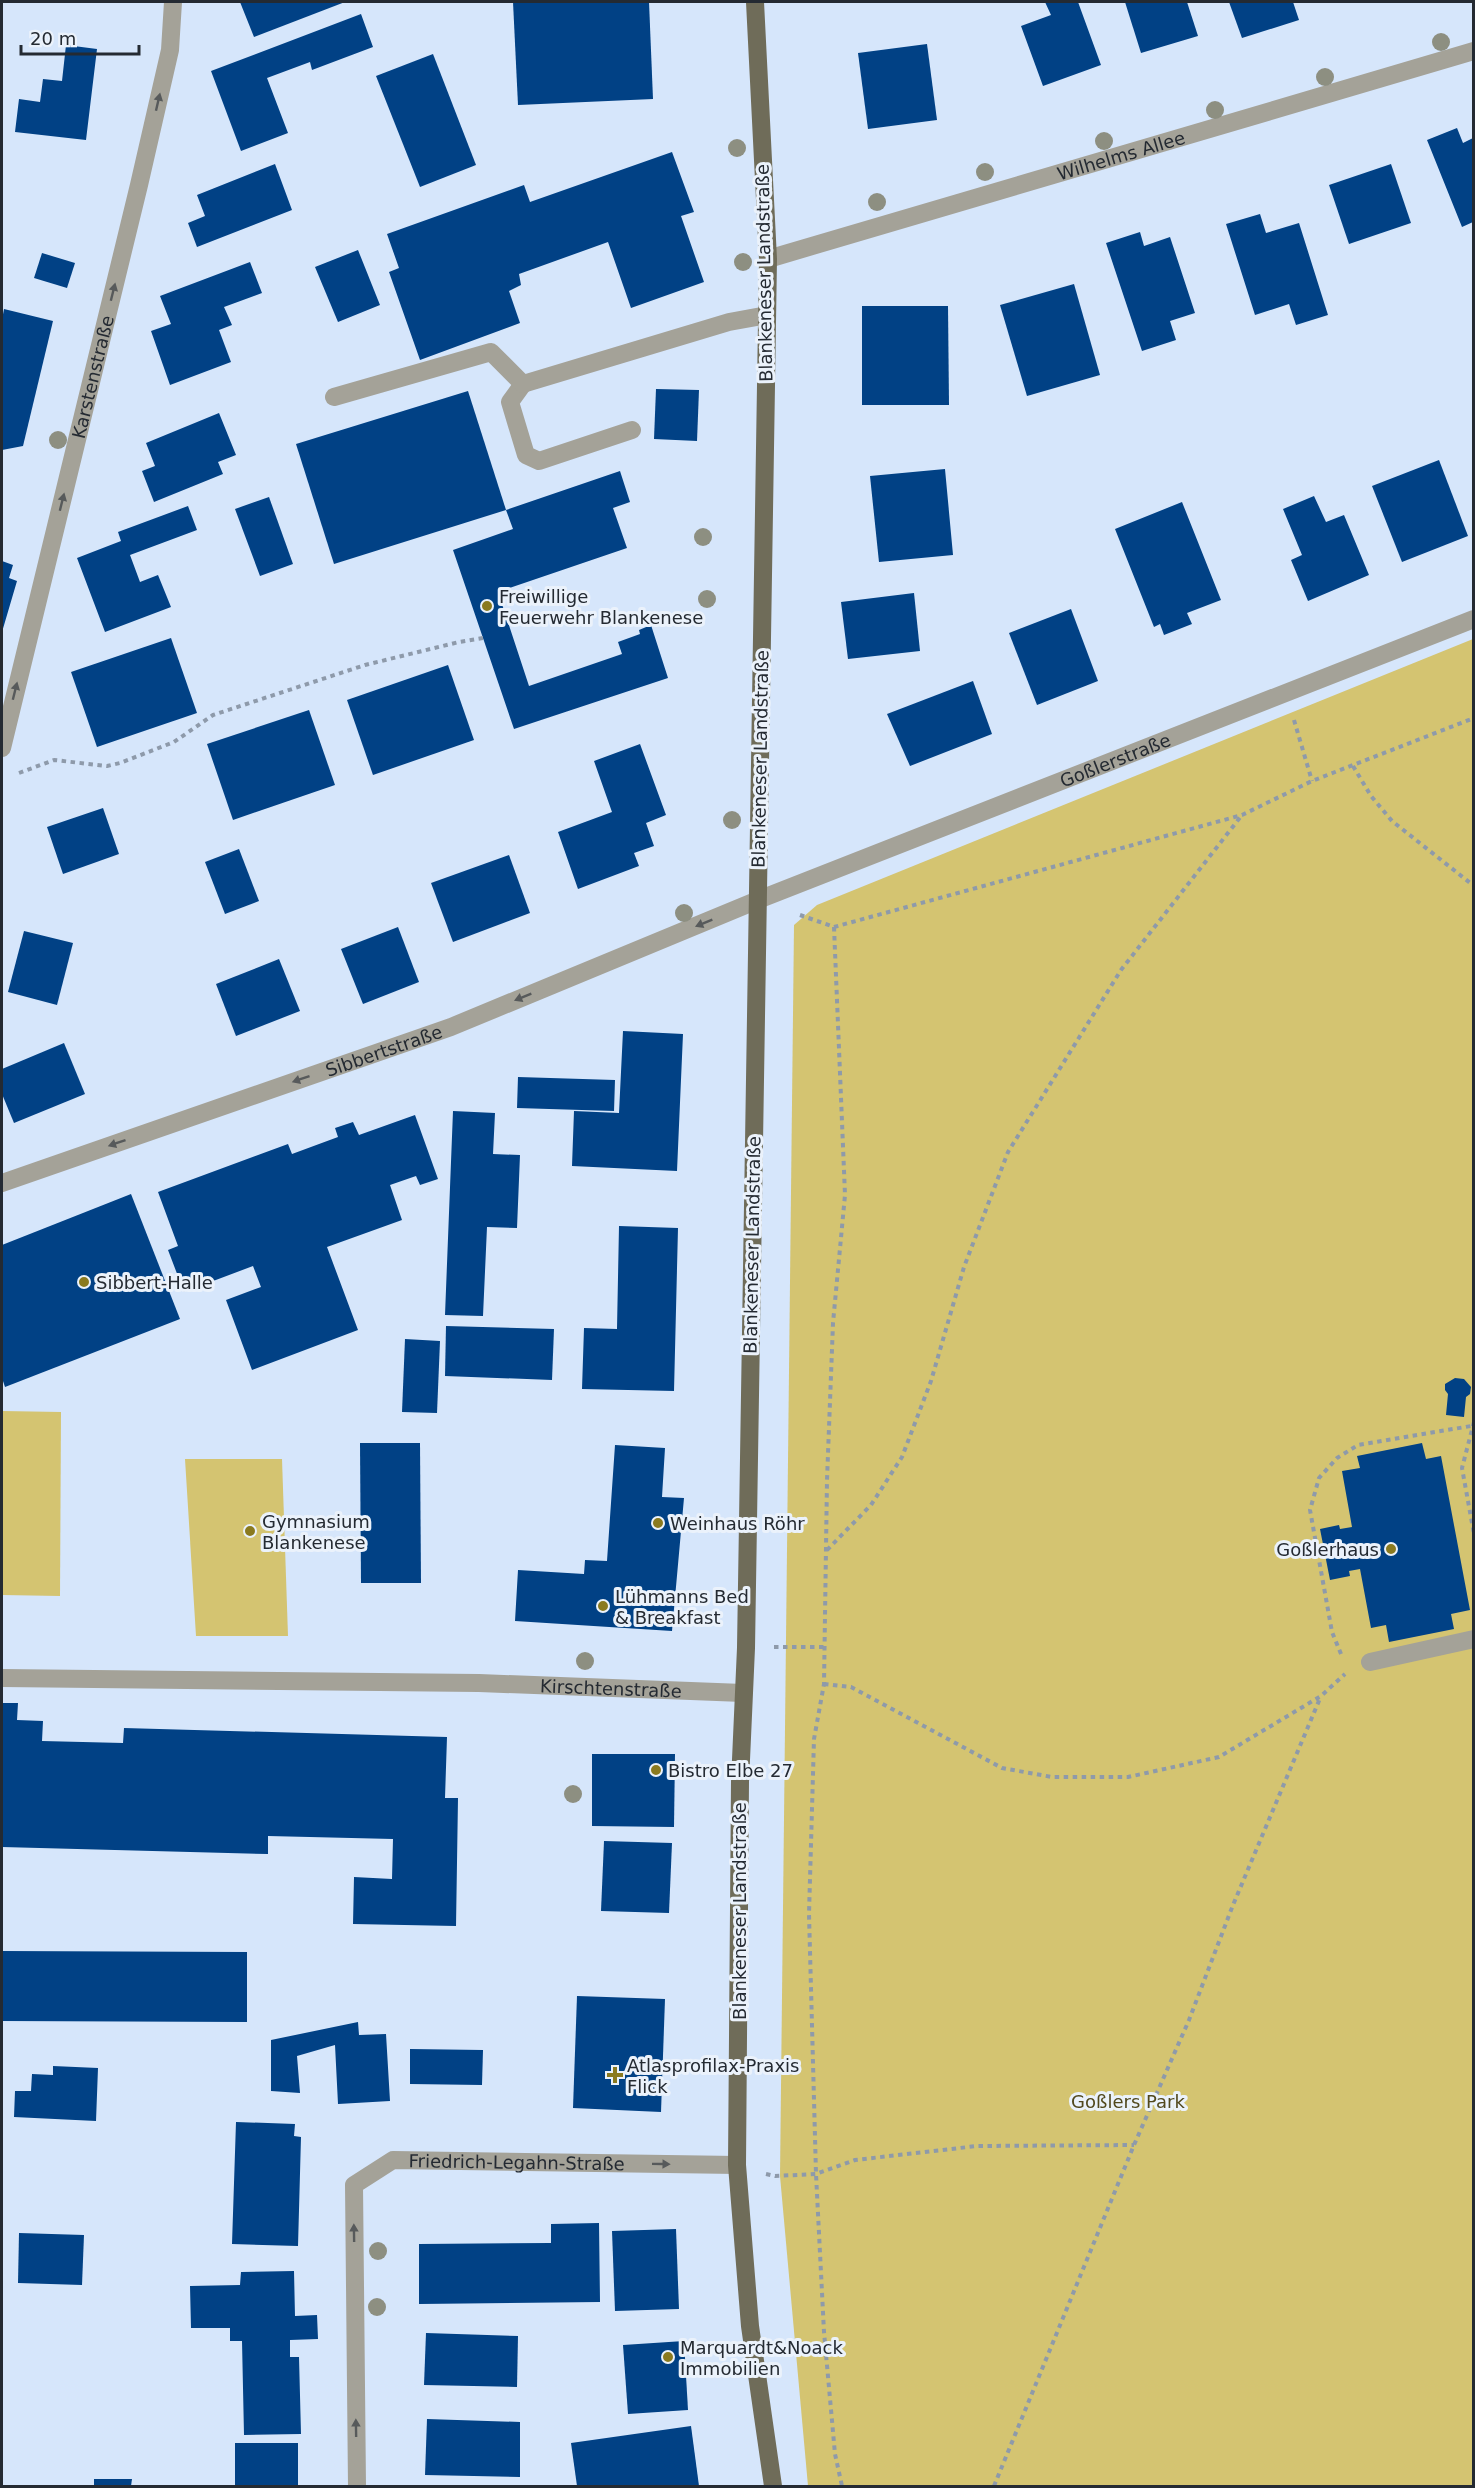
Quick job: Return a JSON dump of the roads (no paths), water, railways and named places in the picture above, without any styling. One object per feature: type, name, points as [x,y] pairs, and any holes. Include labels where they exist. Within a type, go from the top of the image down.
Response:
[{"type":"main road","name":"Blankeneser Landstraße","points":[[754,2],[768,259],[747,1648],[743,1693],[740,1806],[737,2166],[750,2326],[773,2487]]},
{"type":"street","name":"Karstenstraße","points":[[2,748],[170,50],[173,2]]},
{"type":"street","name":"Wilhelms Allee","points":[[768,259],[1473,51]]},
{"type":"street","points":[[632,430],[539,461],[526,455],[510,402],[523,384],[729,322],[767,315]]},
{"type":"street","points":[[334,397],[491,352],[523,384]]},
{"type":"street","name":"Goßlerstraße","points":[[758,900],[1473,620]]},
{"type":"street","name":"Sibbertstraße","points":[[2,1183],[451,1027],[758,900]]},
{"type":"street","points":[[1370,1662],[1473,1639]]},
{"type":"street","name":"Kirschtenstraße","points":[[2,1678],[479,1683],[743,1693]]},
{"type":"street","name":"Friedrich-Legahn-Straße","points":[[357,2487],[354,2185],[393,2160],[737,2166]]},
{"type":"place","name":"Freiwillige Feuerwehr Blankenese","points":[[487,606]]},
{"type":"place","name":"Sibbert-Halle","points":[[84,1282]]},
{"type":"place","name":"Weinhaus Röhr","points":[[658,1523]]},
{"type":"place","name":"Gymnasium Blankenese","points":[[250,1531]]},
{"type":"place","name":"Goßlerhaus","points":[[1391,1549]]},
{"type":"place","name":"Lühmanns Bed & Breakfast","points":[[603,1606]]},
{"type":"place","name":"Bistro Elbe 27","points":[[656,1770]]},
{"type":"place","name":"Atlasprofilax-Praxis Flick","points":[[615,2075]]},
{"type":"place","name":"Marquardt&Noack Immobilien","points":[[668,2357]]},
{"type":"park label","name":"Goßlers Park","points":[[1128,2101]]}]
